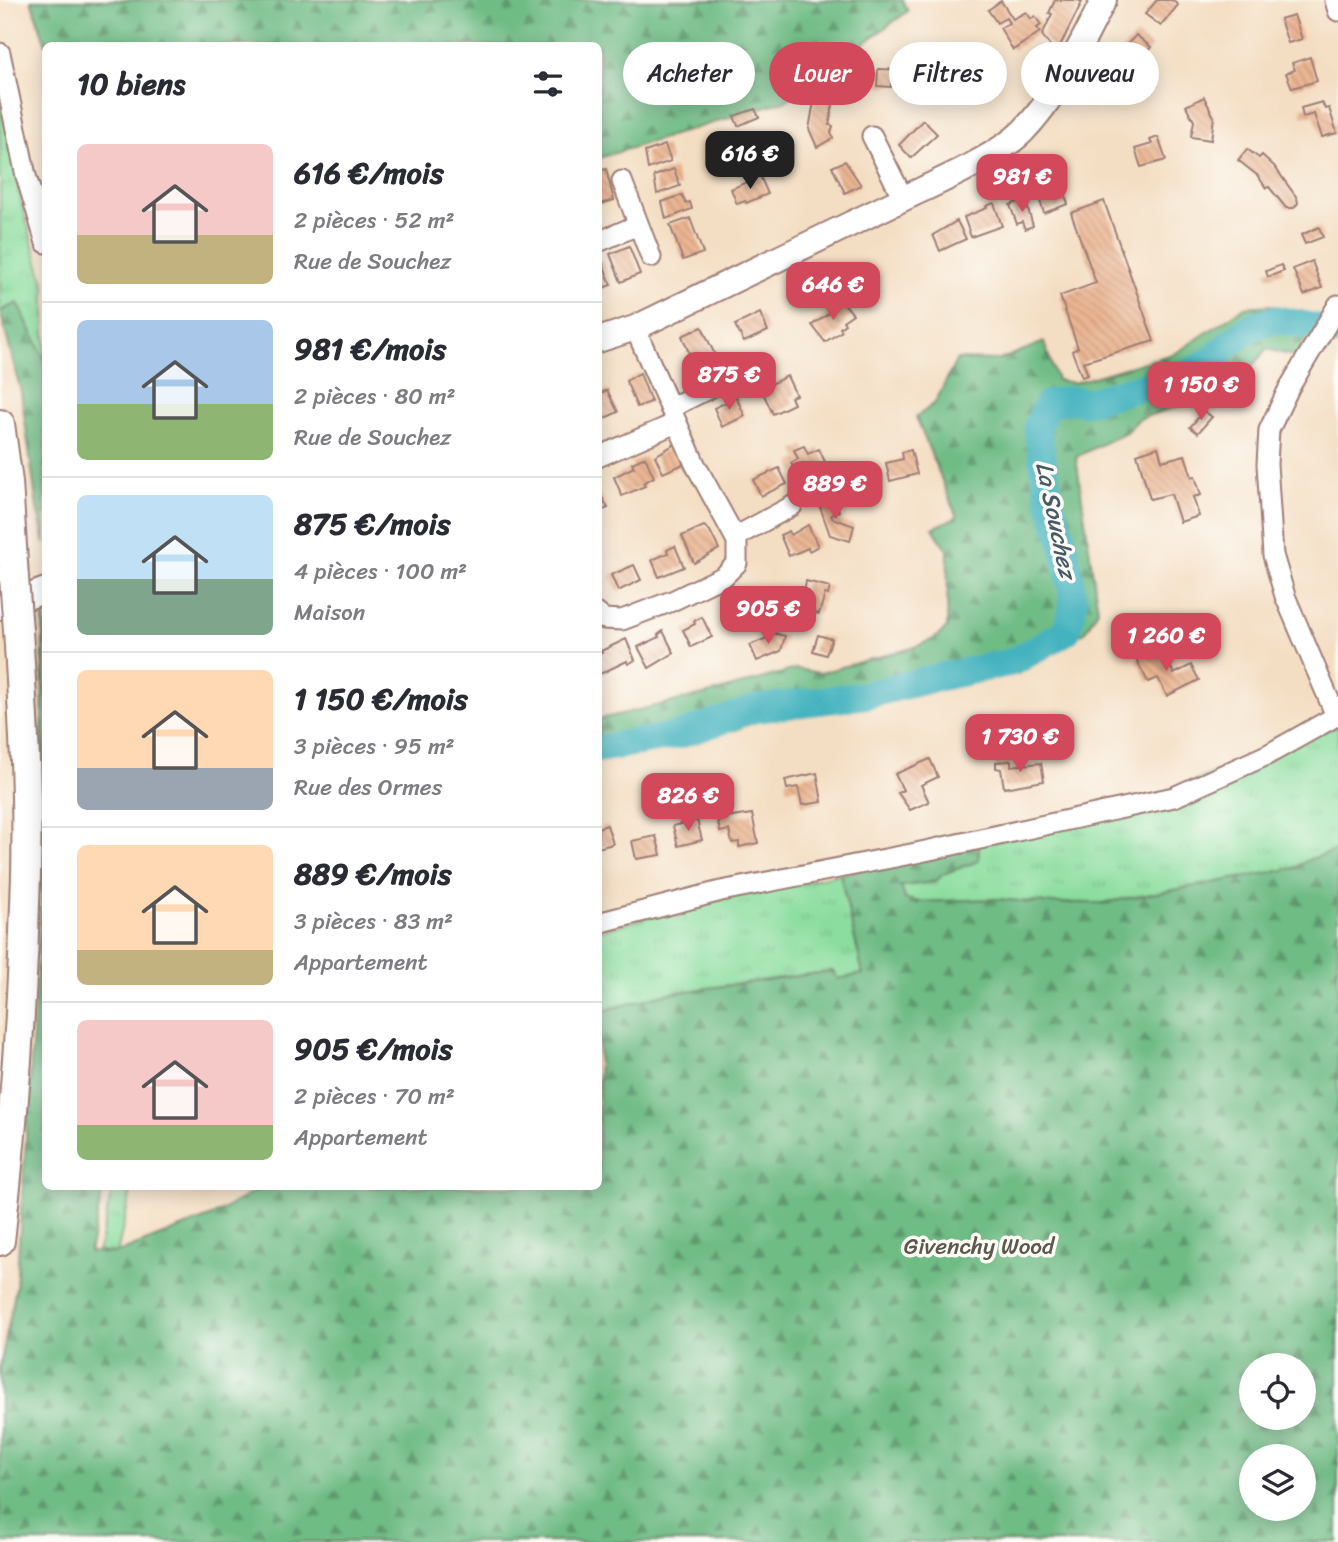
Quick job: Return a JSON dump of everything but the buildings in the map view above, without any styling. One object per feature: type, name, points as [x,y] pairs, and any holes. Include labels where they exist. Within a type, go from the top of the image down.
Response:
[{"type":"highway","points":[[0,424],[8,482],[24,731],[26,873],[15,1092],[0,1241]]},
{"type":"main road","points":[[602,339],[635,328],[957,172],[999,149],[1021,133],[1043,108],[1104,0]]},
{"type":"main road","points":[[602,350],[635,328]]},
{"type":"main road","points":[[0,607],[42,591]]},
{"type":"street","points":[[1335,0],[1338,11]]},
{"type":"street","points":[[0,53],[26,176],[42,230]]},
{"type":"street","points":[[872,136],[903,198]]},
{"type":"street","points":[[622,180],[651,257]]},
{"type":"street","points":[[602,240],[638,225]]},
{"type":"street","points":[[602,922],[721,891],[916,853],[1174,797],[1267,755],[1337,716],[1285,596],[1276,566],[1267,464],[1269,430],[1289,388],[1334,312]]},
{"type":"street","points":[[602,618],[622,620],[672,601],[724,576],[737,563],[734,537],[695,464],[635,328]]},
{"type":"street","points":[[602,455],[673,415],[736,374]]},
{"type":"street","points":[[734,537],[792,506]]},
{"type":"green space","points":[[31,0],[902,0],[908,11],[866,42],[769,42],[771,105],[602,157],[602,42],[45,42]]},
{"type":"green space","points":[[0,95],[22,206],[42,276],[42,355],[18,303],[0,311]]},
{"type":"green space","points":[[18,303],[42,355],[42,530],[21,392],[0,311]]},
{"type":"green space","points":[[1270,305],[1317,317],[1296,357],[1267,349],[1247,372],[1212,395],[1139,419],[1126,432],[1076,457],[1098,610],[1085,632],[1008,675],[972,681],[883,704],[818,713],[777,711],[736,730],[708,732],[660,745],[602,751],[602,718],[708,694],[796,669],[820,673],[915,647],[934,639],[947,628],[948,552],[933,528],[957,517],[916,417],[935,403],[957,359],[999,360],[1044,342],[1057,380],[1073,383],[1176,353],[1245,307]]},
{"type":"green space","points":[[1338,725],[1338,850],[1308,860],[1295,868],[1102,903],[1044,903],[995,899],[918,902],[905,899],[901,886],[935,882],[943,874],[978,861],[979,844],[1094,820]]},
{"type":"green space","name":"Givenchy Wood","points":[[42,756],[42,1190],[103,1190],[89,1252],[117,1253],[212,1216],[257,1190],[602,1190],[602,1011],[665,994],[833,971],[838,979],[863,974],[840,874],[979,844],[978,861],[943,874],[935,882],[901,886],[905,899],[918,902],[995,899],[1044,903],[1102,903],[1295,868],[1308,860],[1338,850],[1338,1542],[0,1542],[0,1367],[16,1287],[41,914]]},
{"type":"green space","points":[[840,874],[863,974],[838,979],[833,971],[665,994],[602,1011],[602,930],[672,910]]},
{"type":"green space","points":[[112,1190],[131,1190],[117,1253],[98,1252]]},
{"type":"waterway","name":"La Souchez","points":[[602,748],[679,735],[755,709],[866,695],[1013,662],[1067,631],[1074,602],[1063,541],[1050,502],[1037,427],[1047,404],[1067,400],[1088,402],[1190,373],[1213,359],[1253,326],[1275,319],[1338,332]]}]
